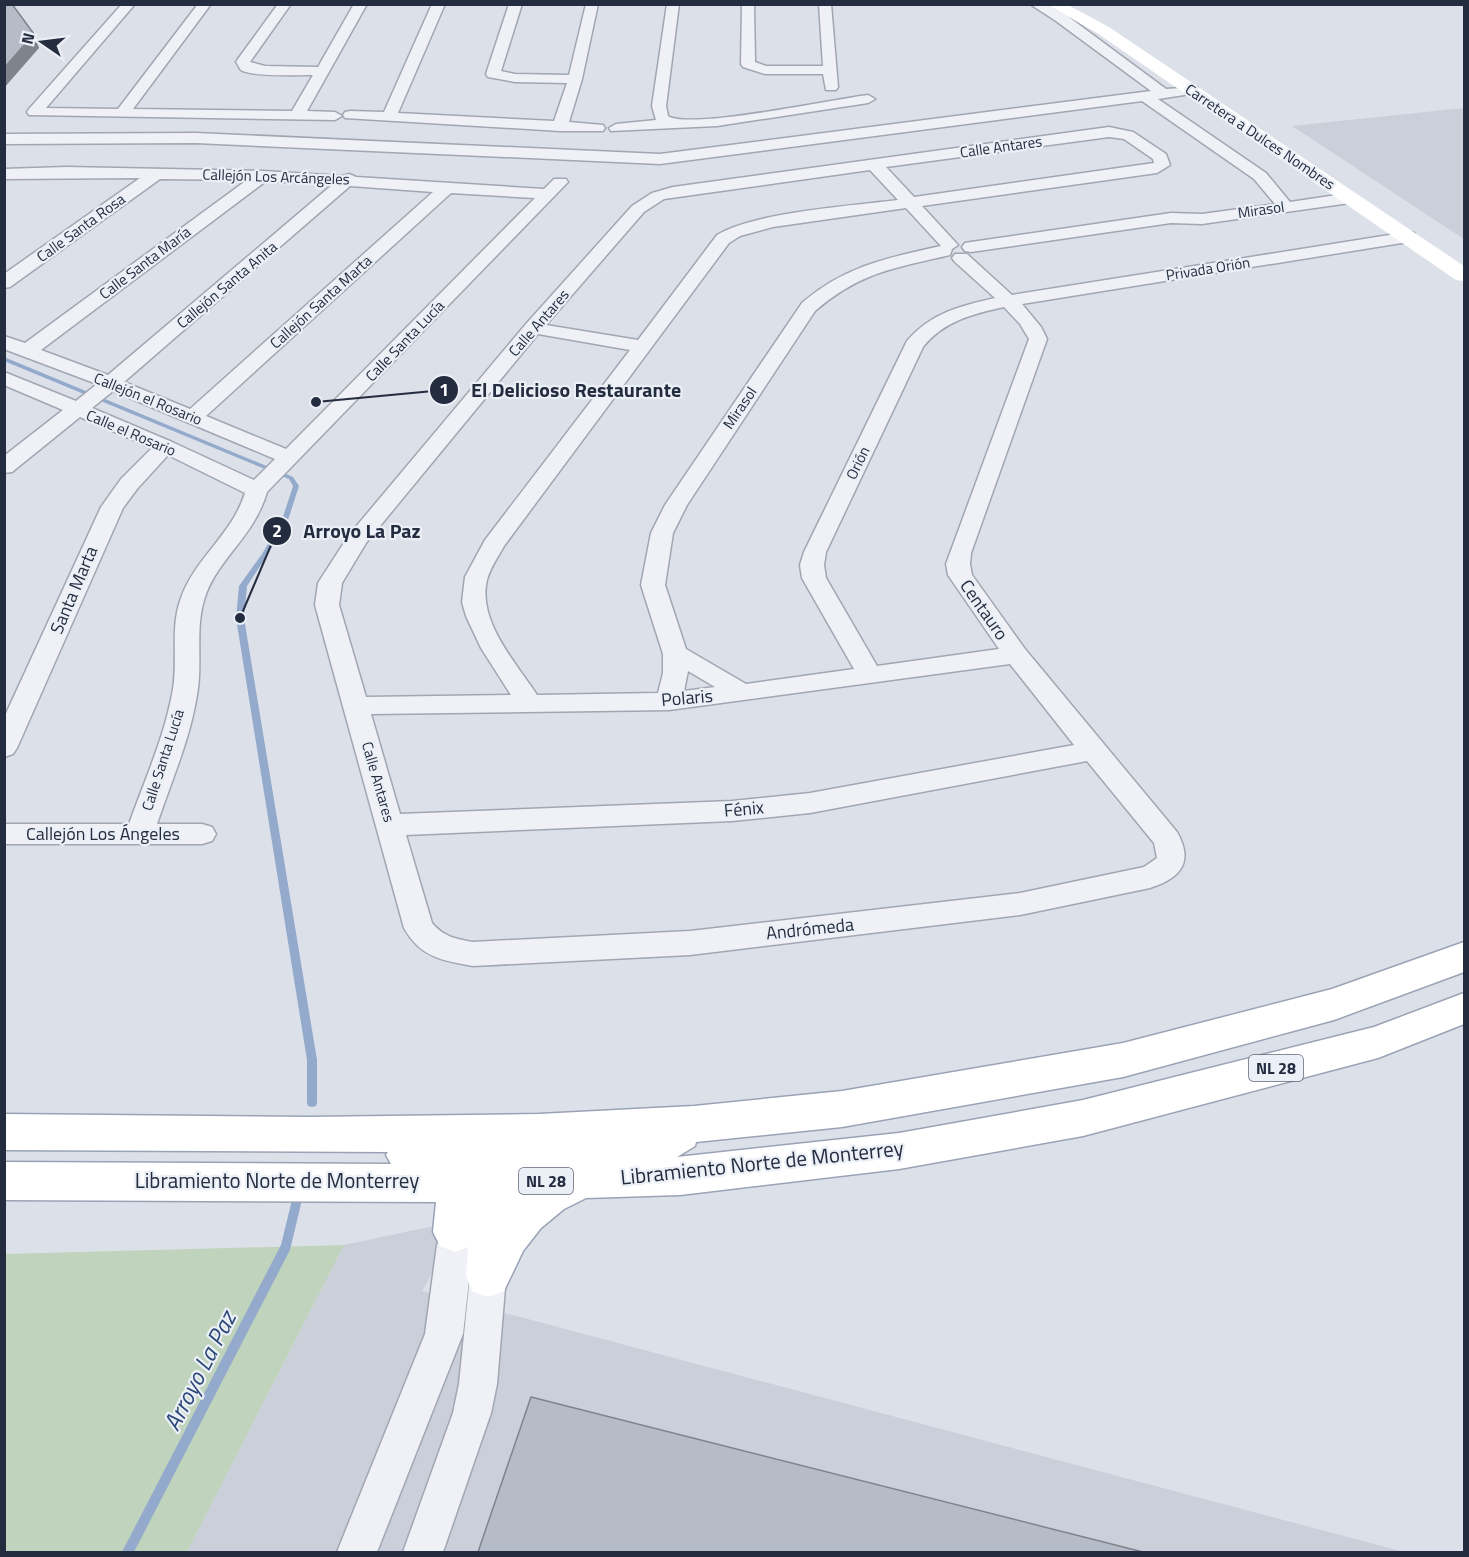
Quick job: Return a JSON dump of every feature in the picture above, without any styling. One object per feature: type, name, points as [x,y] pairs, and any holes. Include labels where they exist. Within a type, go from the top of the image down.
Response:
[{"type":"main road","name":"Carretera a Dulces Nombres","points":[[1053,4],[1103,30],[1464,275]]},
{"type":"main road","points":[[4,1132],[327,1134],[539,1132],[694,1124],[842,1109],[1123,1060],[1334,1004],[1464,957]]},
{"type":"main road","name":"Libramiento Norte de Monterrey","points":[[4,1181],[277,1184],[477,1178],[586,1179],[680,1176],[832,1159],[899,1150],[1083,1118],[1378,1042],[1464,1008]]},
{"type":"main road","points":[[455,1239],[458,1200],[477,1178],[503,1156],[540,1158],[621,1153],[657,1148],[694,1124]]},
{"type":"main road","points":[[327,1134],[355,1151],[377,1156],[454,1157],[472,1161],[477,1178],[493,1200],[488,1276]]},
{"type":"main road","points":[[488,1276],[512,1229],[528,1209],[569,1185],[586,1179]]},
{"type":"main road","points":[[390,1182],[431,1199],[448,1215],[455,1239]]},
{"type":"street","points":[[129,4],[33,112],[389,117],[598,128]]},
{"type":"street","points":[[122,113],[206,4]]},
{"type":"street","points":[[285,4],[243,62],[246,67],[264,70],[324,71]]},
{"type":"street","points":[[297,115],[361,4]]},
{"type":"street","points":[[389,117],[439,4]]},
{"type":"street","points":[[516,4],[493,74],[515,78],[575,79]]},
{"type":"street","points":[[560,127],[575,79],[592,4]]},
{"type":"street","points":[[671,123],[661,118],[659,106],[673,4]]},
{"type":"street","points":[[748,4],[748,64],[765,70],[830,70]]},
{"type":"street","points":[[825,4],[833,103]]},
{"type":"street","points":[[1036,4],[1060,18],[1164,94]]},
{"type":"street","points":[[4,139],[195,138],[660,159],[1192,90]]},
{"type":"street","points":[[1145,96],[1260,176],[1286,207]]},
{"type":"street","points":[[615,128],[751,118],[868,99]]},
{"type":"street","points":[[165,138],[184,113]]},
{"type":"street","points":[[195,138],[213,113]]},
{"type":"street","points":[[774,115],[795,142]]},
{"type":"street","points":[[751,118],[773,145]]},
{"type":"street","points":[[448,150],[466,122]]},
{"type":"street","points":[[482,152],[499,123]]},
{"type":"street","name":"Calle Antares","points":[[431,942],[419,928],[327,604],[330,583],[357,540],[533,328],[638,209],[658,196],[874,164],[1117,132],[1128,135],[1161,157],[1162,165],[1157,168],[910,203]]},
{"type":"street","points":[[874,164],[956,251]]},
{"type":"street","name":"Callejón Los Arcángeles","points":[[4,174],[158,173],[349,179],[449,186],[554,188]]},
{"type":"street","name":"Calle Santa Rosa","points":[[4,283],[158,173]]},
{"type":"street","name":"Calle Santa María","points":[[27,351],[263,176]]},
{"type":"street","name":"Callejón Santa Anita","points":[[4,467],[108,386],[349,179]]},
{"type":"street","name":"Mirasol","points":[[1171,218],[1189,208],[1330,185]]},
{"type":"street","name":"Callejón Santa Marta","points":[[193,417],[449,186]]},
{"type":"street","name":"Calle Santa Lucía","points":[[139,834],[177,723],[186,685],[186,649],[192,596],[200,580],[243,525],[254,506],[259,488],[554,188]]},
{"type":"street","name":"Mirasol","points":[[669,701],[676,673],[675,654],[653,585],[662,533],[676,505],[808,307],[825,290],[849,276],[878,265],[956,251],[1171,218],[1203,219],[1350,198]]},
{"type":"street","points":[[530,704],[484,629],[475,605],[474,587],[481,567],[493,545],[711,251],[734,232],[773,222],[910,203]]},
{"type":"street","name":"Privada Orión","points":[[1008,301],[1408,237]]},
{"type":"street","name":"Centauro","points":[[956,251],[1008,301],[1037,334],[1037,345],[960,553],[958,564],[965,585],[1016,655],[1167,839],[1172,851]]},
{"type":"street","name":"Orión","points":[[870,676],[814,578],[812,565],[815,552],[914,345],[924,331],[938,321],[959,312],[1008,301]]},
{"type":"street","points":[[533,328],[641,346]]},
{"type":"street","name":"Callejón el Rosario","points":[[4,342],[108,386],[193,417],[288,460]]},
{"type":"street","name":"Calle el Rosario","points":[[4,378],[80,408],[259,488]]},
{"type":"street","name":"Santa Marta","points":[[4,748],[112,507],[129,484],[165,446]]},
{"type":"street","points":[[675,654],[708,671],[742,693]]},
{"type":"street","name":"Polaris","points":[[356,706],[669,701],[1016,655]]},
{"type":"street","name":"Fénix","points":[[391,825],[732,811],[810,803],[1093,751]]},
{"type":"street","name":"Callejón Los Ángeles","points":[[4,834],[202,834]]},
{"type":"street","name":"Andrómeda","points":[[431,942],[450,950],[473,954],[690,943],[983,909],[1053,899],[1150,877],[1163,871],[1170,862],[1172,851]]},
{"type":"street","points":[[357,1552],[444,1334],[455,1239]]},
{"type":"street","points":[[423,1552],[472,1413],[478,1383],[488,1276]]},
{"type":"shaded area","points":[[1464,108],[1464,239],[1292,126]]},
{"type":"shaded area","points":[[462,1220],[422,1291],[1404,1552],[187,1552],[344,1245]]},
{"type":"green space","points":[[344,1245],[187,1552],[5,1552],[5,1254]]},
{"type":"building","points":[[4,4],[12,4],[34,34],[4,68]]},
{"type":"building","points":[[531,1397],[1143,1552],[478,1552]]},
{"type":"waterway","name":"Arroyo La Paz","points":[[4,359],[291,478],[296,486],[285,520],[243,586],[240,618],[312,1060],[312,1103]]},
{"type":"waterway","name":"Arroyo La Paz","points":[[128,1552],[286,1246],[296,1204]]},
{"type":"place","name":"El Delicioso Restaurante","points":[[316,402]]},
{"type":"place","name":"Arroyo La Paz","points":[[240,618]]}]
